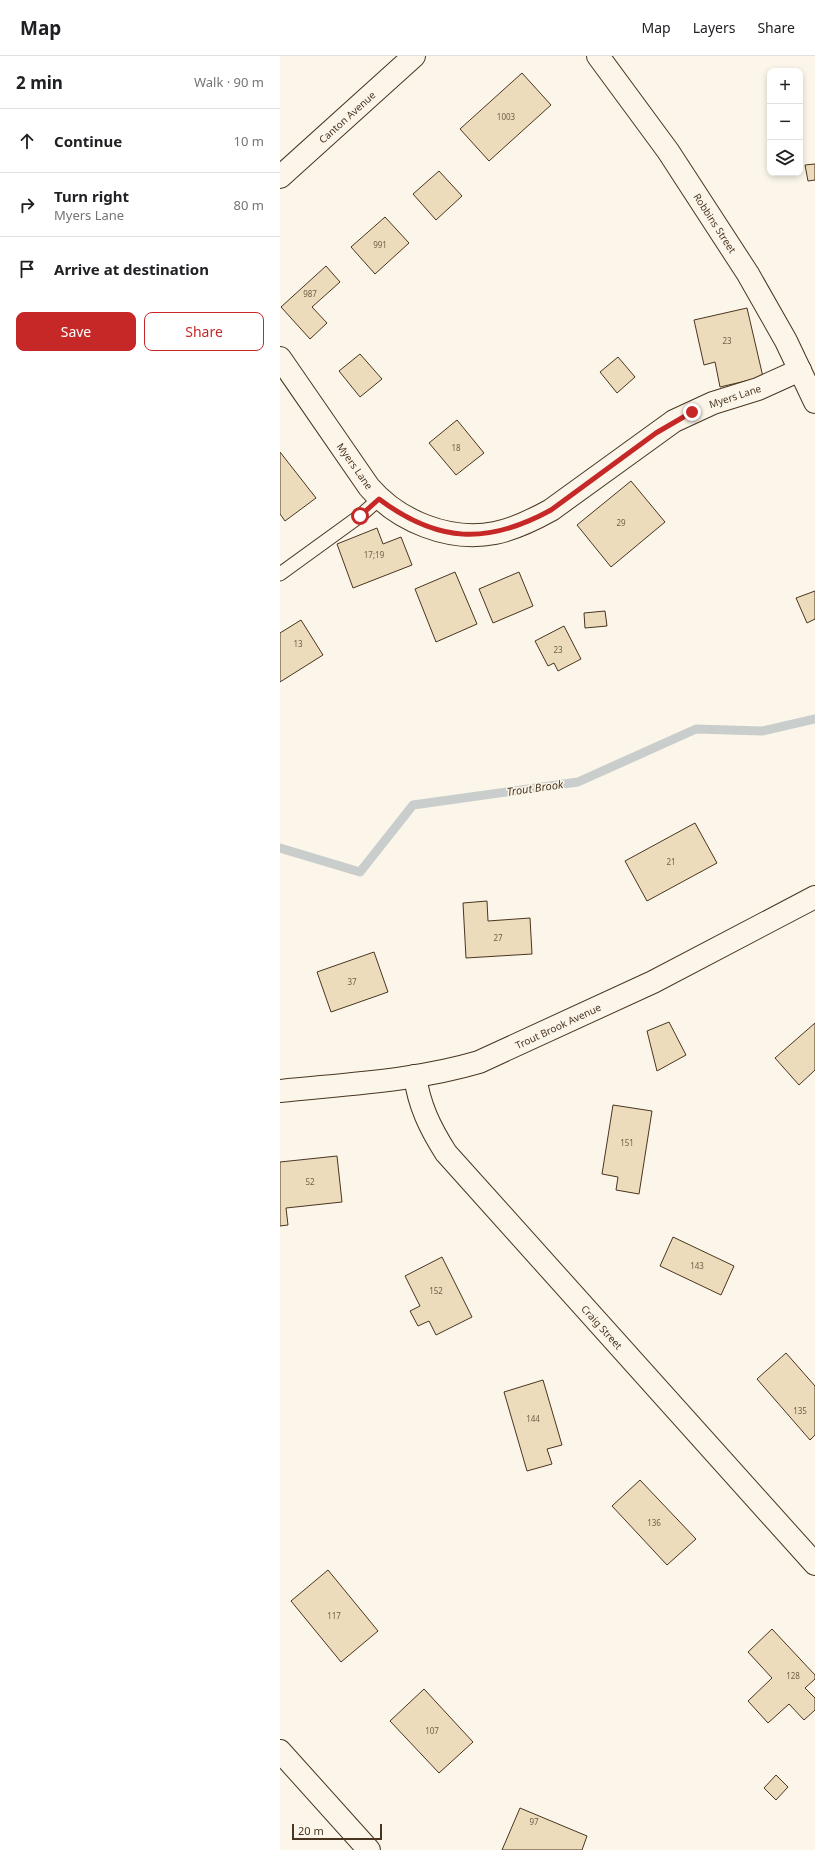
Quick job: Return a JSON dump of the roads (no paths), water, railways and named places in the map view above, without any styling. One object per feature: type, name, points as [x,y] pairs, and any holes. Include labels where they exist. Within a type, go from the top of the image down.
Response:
[{"type":"street","name":"Canton Avenue","points":[[280,177],[414,56]]},
{"type":"street","name":"Robbins Street","points":[[598,56],[645,118],[748,274],[786,341],[815,402]]},
{"type":"street","name":"Myers Lane","points":[[280,358],[369,487],[379,499],[406,518],[440,531],[476,535],[494,533],[532,520],[551,510],[674,422],[713,403],[758,389],[800,370]]},
{"type":"street","name":"Trout Brook Avenue","points":[[280,1091],[415,1076],[460,1068],[502,1052],[653,982],[815,897]]},
{"type":"street","name":"Craig Street","points":[[415,1076],[418,1095],[424,1113],[433,1132],[446,1153],[815,1564]]},
{"type":"street","points":[[280,1751],[369,1850]]},
{"type":"lane","points":[[280,574],[360,516],[379,499]]},
{"type":"waterway","name":"Trout Brook","points":[[280,848],[360,872],[413,805],[578,782],[696,729],[762,731],[815,719]]}]
